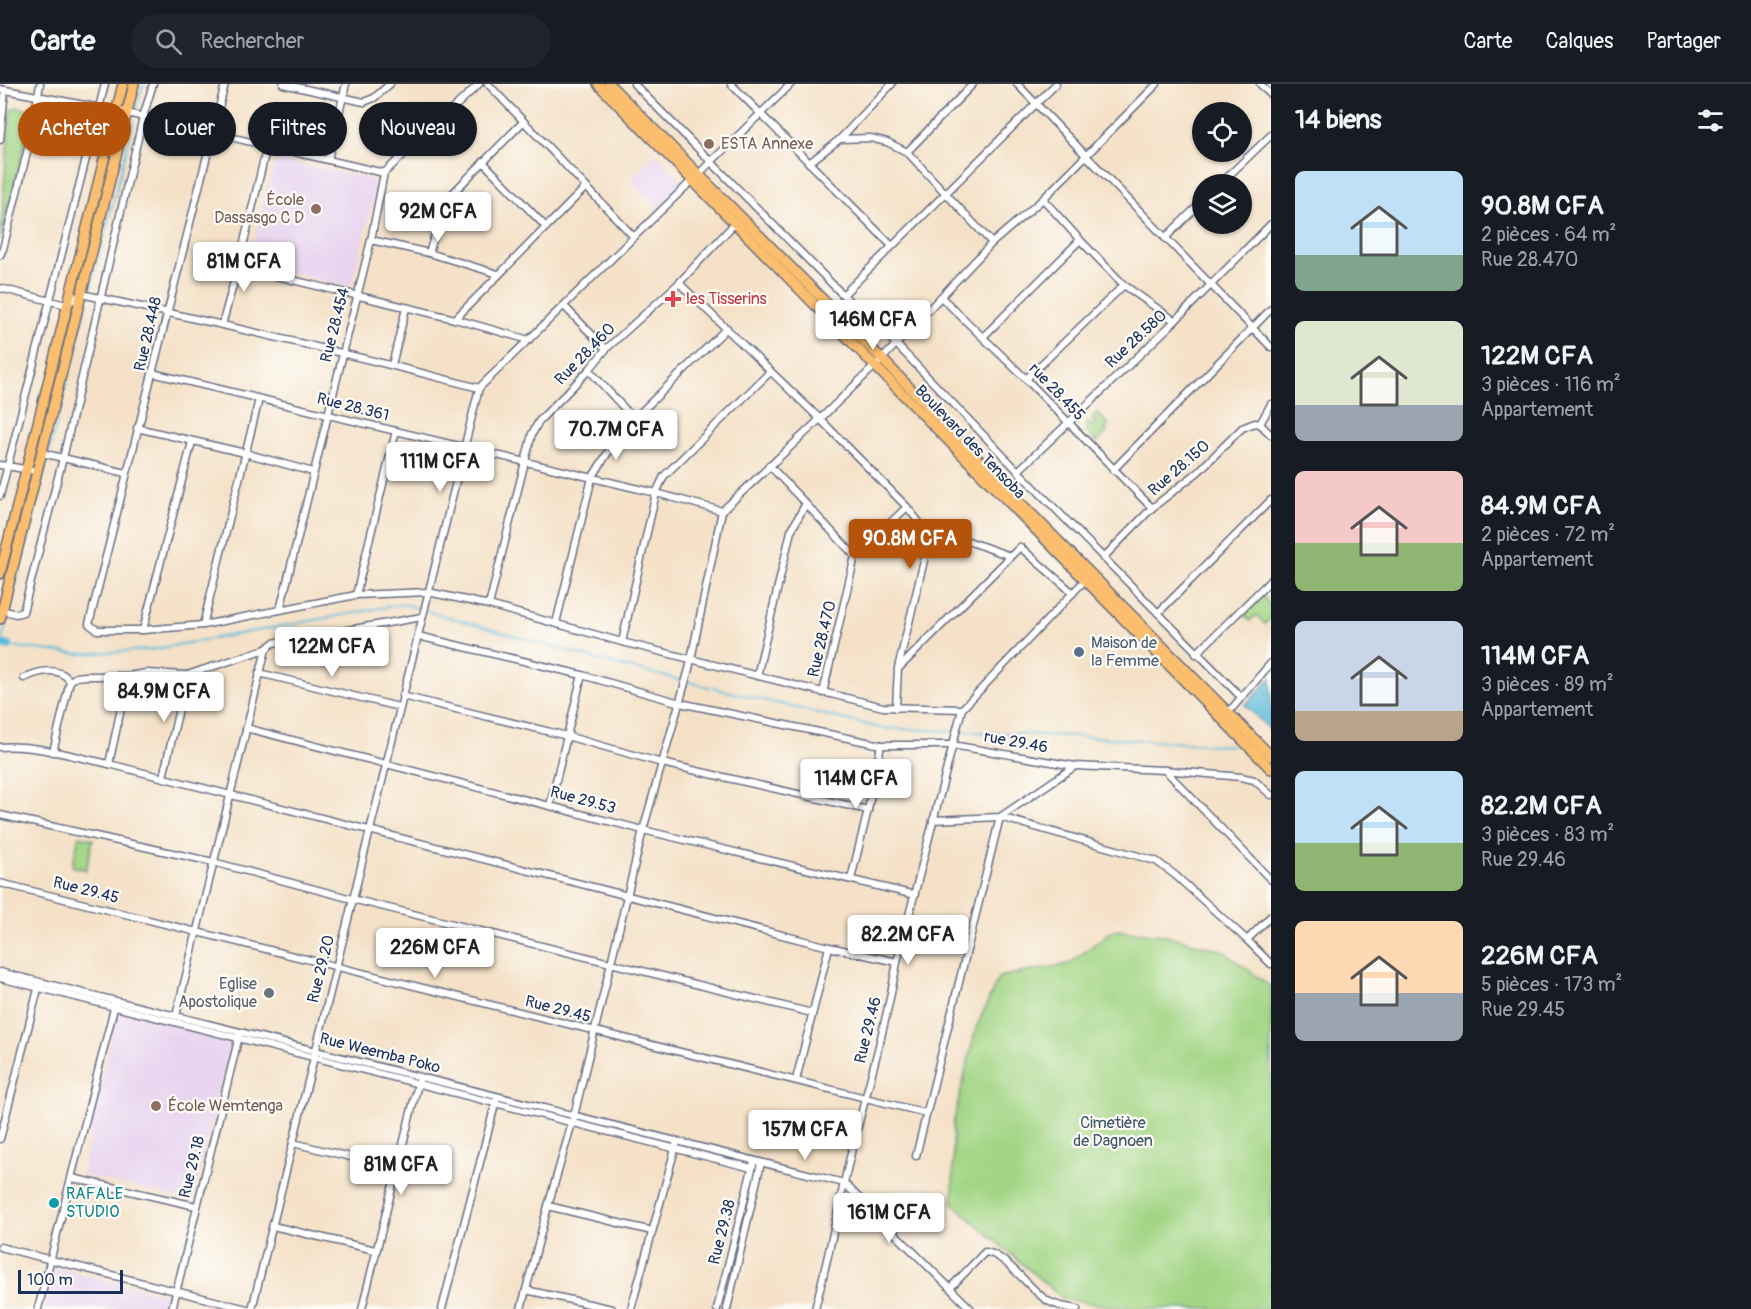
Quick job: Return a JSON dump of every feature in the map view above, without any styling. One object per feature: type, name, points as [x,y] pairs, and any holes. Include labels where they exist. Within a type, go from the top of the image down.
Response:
[{"type":"main road","points":[[118,102],[123,84]]},
{"type":"main road","points":[[130,102],[134,84]]},
{"type":"main road","name":"Boulevard des Tensoba","points":[[597,84],[696,178],[878,362]]},
{"type":"main road","name":"Boulevard des Tensoba","points":[[609,84],[736,222],[999,481],[1271,769]]},
{"type":"main road","points":[[0,574],[104,156]]},
{"type":"main road","points":[[1,614],[116,156]]},
{"type":"main road","name":"Boulevard des Tensoba","points":[[1088,576],[1271,756]]},
{"type":"street","points":[[0,255],[31,136],[40,84]]},
{"type":"street","points":[[100,102],[105,84]]},
{"type":"street","points":[[148,102],[153,84]]},
{"type":"street","name":"Rue 28.448","points":[[220,102],[225,84]]},
{"type":"street","points":[[284,84],[364,102],[374,98],[390,84]]},
{"type":"street","points":[[328,160],[346,84]]},
{"type":"street","points":[[311,156],[384,173],[479,84]]},
{"type":"street","points":[[488,84],[634,237]]},
{"type":"street","points":[[634,84],[843,295],[895,343],[1196,654],[1241,697]]},
{"type":"street","points":[[731,84],[892,246]]},
{"type":"street","points":[[53,752],[70,681],[76,677],[128,676],[146,673],[187,675],[266,649],[273,643],[422,616],[479,388],[791,84]]},
{"type":"street","points":[[809,163],[840,139],[892,84]]},
{"type":"street","points":[[907,152],[973,84]]},
{"type":"street","points":[[1017,84],[1271,347]]},
{"type":"street","points":[[843,295],[1056,84]]},
{"type":"street","points":[[521,1309],[573,1119],[643,830],[689,669],[722,511],[878,362],[992,243],[1044,199],[1156,84]]},
{"type":"street","points":[[1260,84],[1271,95]]},
{"type":"street","points":[[0,140],[3,90],[68,102]]},
{"type":"street","points":[[1,614],[23,612],[63,458],[143,117],[131,114]]},
{"type":"street","points":[[429,253],[446,200],[523,122]]},
{"type":"street","points":[[1230,174],[1271,135]]},
{"type":"street","points":[[840,139],[870,138],[887,142],[907,152],[992,243]]},
{"type":"street","points":[[0,496],[4,466],[27,393],[86,156]]},
{"type":"street","name":"Rue 28.448","points":[[143,630],[98,630],[89,624],[206,156]]},
{"type":"street","points":[[222,325],[265,156]]},
{"type":"street","points":[[483,162],[546,227]]},
{"type":"street","name":"Rue 28.454","points":[[280,610],[371,240],[384,173]]},
{"type":"street","points":[[455,319],[586,187]]},
{"type":"street","points":[[1044,199],[1124,285],[1175,321]]},
{"type":"street","points":[[1165,238],[1192,212]]},
{"type":"street","name":"Rue 28.460","points":[[489,605],[532,434],[538,421],[589,370],[606,349],[679,283],[736,222]]},
{"type":"street","name":"Rue 28.580","points":[[1018,471],[1175,321],[1271,224]]},
{"type":"street","points":[[371,240],[429,253],[498,274]]},
{"type":"street","points":[[983,337],[1080,240]]},
{"type":"street","points":[[238,267],[455,319],[529,340]]},
{"type":"street","points":[[679,283],[820,419],[907,507],[930,536],[968,541],[1010,556]]},
{"type":"street","points":[[1026,379],[1124,285]]},
{"type":"street","points":[[0,288],[66,305],[81,294],[342,352],[479,388]]},
{"type":"street","name":"rue 28.455","points":[[941,297],[1026,379],[1152,508]]},
{"type":"street","points":[[564,306],[606,349]]},
{"type":"street","points":[[392,365],[406,308]]},
{"type":"street","points":[[1113,470],[1271,309]]},
{"type":"street","points":[[556,623],[592,478],[612,446],[634,419],[727,328]]},
{"type":"street","points":[[589,370],[634,419]]},
{"type":"street","points":[[622,642],[656,493],[664,476],[770,372]]},
{"type":"street","name":"Rue 28.361","points":[[152,373],[656,493],[722,511]]},
{"type":"street","points":[[203,625],[259,399]]},
{"type":"street","points":[[1271,404],[1260,424],[1271,435]]},
{"type":"street","name":"Rue 28.150","points":[[1103,558],[1152,508],[1198,472],[1242,428],[1255,423],[1260,424]]},
{"type":"street","points":[[137,428],[245,453],[313,472]]},
{"type":"street","points":[[356,595],[396,431]]},
{"type":"street","points":[[192,442],[143,630],[203,625],[356,595],[428,592],[489,605],[691,660],[883,707],[962,709],[1088,576]]},
{"type":"street","points":[[42,453],[126,473]]},
{"type":"street","points":[[769,465],[855,556],[907,507]]},
{"type":"street","points":[[4,466],[37,471]]},
{"type":"street","points":[[1158,613],[1271,500]]},
{"type":"street","points":[[757,676],[791,531],[805,505]]},
{"type":"street","points":[[1264,507],[1271,514]]},
{"type":"street","points":[[896,708],[898,668],[930,536]]},
{"type":"street","points":[[898,668],[1010,556],[1022,547],[1073,593]]},
{"type":"street","name":"Rue 28.470","points":[[823,693],[855,556]]},
{"type":"street","points":[[1196,654],[1271,579]]},
{"type":"street","name":"Rue 29.20","points":[[252,1309],[422,616]]},
{"type":"street","name":"rue 29.46","points":[[418,636],[881,746],[952,745],[1075,766],[1164,770],[1241,777],[1254,780],[1271,795]]},
{"type":"street","points":[[176,1016],[266,649]]},
{"type":"street","points":[[1228,713],[1271,663]]},
{"type":"street","points":[[24,678],[36,673],[58,671],[70,681]]},
{"type":"street","points":[[259,673],[399,707]]},
{"type":"street","points":[[163,777],[187,675]]},
{"type":"street","points":[[550,805],[582,675]]},
{"type":"street","points":[[109,764],[128,676]]},
{"type":"street","points":[[402,696],[567,736],[662,763],[868,810]]},
{"type":"street","name":"Rue 29.46","points":[[815,1309],[865,1097],[891,1000],[897,962],[962,709]]},
{"type":"street","name":"Rue 29.53","points":[[246,728],[643,830],[915,895]]},
{"type":"street","points":[[0,747],[11,746],[53,752],[109,764],[829,947],[897,962]]},
{"type":"street","points":[[851,879],[881,746]]},
{"type":"street","points":[[916,1156],[1000,817],[1075,766]]},
{"type":"street","points":[[1164,770],[1271,880]]},
{"type":"street","points":[[0,814],[213,862],[352,899],[812,1012]]},
{"type":"street","points":[[933,820],[1000,817],[1156,861],[1167,868],[1271,964]]},
{"type":"street","name":"Rue 29.45","points":[[0,883],[926,1113]]},
{"type":"street","points":[[1247,940],[1271,916]]},
{"type":"street","points":[[796,1080],[829,947]]},
{"type":"street","name":"Rue Weemba Poko","points":[[0,972],[39,985]]},
{"type":"street","name":"Rue Weemba Poko","points":[[0,978],[39,985],[753,1165],[761,1163],[844,1183]]},
{"type":"street","points":[[0,1139],[39,985]]},
{"type":"street","points":[[38,1309],[115,1004]]},
{"type":"street","name":"Rue Weemba Poko","points":[[115,1004],[176,1016],[239,1035]]},
{"type":"street","name":"Rue 29.18","points":[[172,1309],[239,1035]]},
{"type":"street","points":[[362,1309],[419,1081]]},
{"type":"street","points":[[442,1309],[497,1100]]},
{"type":"street","points":[[293,1143],[396,1168]]},
{"type":"street","points":[[631,1309],[676,1145]]},
{"type":"street","points":[[727,1309],[761,1163]]},
{"type":"street","name":"Rue 29.38","points":[[717,1309],[753,1165]]},
{"type":"street","points":[[72,1178],[196,1206]]},
{"type":"street","points":[[844,1183],[971,1309]]},
{"type":"street","points":[[548,1206],[652,1231]]},
{"type":"street","points":[[273,1226],[375,1250]]},
{"type":"street","points":[[0,1247],[247,1309]]},
{"type":"street","points":[[951,1287],[985,1252],[999,1257],[1045,1299],[1060,1306],[1077,1309]]},
{"type":"street","points":[[526,1290],[612,1309]]},
{"type":"shaded area","points":[[656,153],[685,183],[658,210],[631,180]]},
{"type":"shaded area","name":"École Dassasgo C D","points":[[282,160],[371,179],[376,189],[352,283],[346,286],[254,263],[250,255],[274,163]]},
{"type":"shaded area","name":"École Wemtenga","points":[[117,1010],[232,1038],[192,1201],[81,1175]]},
{"type":"shaded area","points":[[54,1267],[172,1296],[169,1309],[43,1309]]},
{"type":"green space","points":[[18,107],[18,156],[22,156],[0,241],[10,111]]},
{"type":"green space","points":[[1097,413],[1109,425],[1105,429],[1107,432],[1097,443],[1086,431],[1086,424],[1088,422],[1092,426],[1095,423],[1092,418]]},
{"type":"green space","points":[[1263,596],[1271,607],[1271,617],[1265,624],[1256,615],[1250,621],[1244,615]]},
{"type":"green space","points":[[79,836],[93,839],[86,870],[72,866]]},
{"type":"green space","name":"Cimetière de Dagnoen","points":[[1113,930],[1165,935],[1223,951],[1271,987],[1271,1309],[1132,1309],[1063,1299],[953,1204],[953,1124],[976,1028],[999,977],[1069,964]]},
{"type":"water","points":[[1271,678],[1271,731],[1245,705]]},
{"type":"waterway","points":[[136,109],[143,84]]},
{"type":"waterway","points":[[90,290],[134,121]]},
{"type":"waterway","points":[[0,647],[87,301]]},
{"type":"waterway","points":[[9,646],[77,654],[150,650],[403,604],[609,663],[880,728],[1093,737],[1232,746]]},
{"type":"waterway","points":[[0,643],[9,646]]},
{"type":"place","name":"ESTA Annexe","points":[[709,144]]},
{"type":"place","name":"École Dassasgo C D","points":[[316,209]]},
{"type":"place","name":"les Tisserins","points":[[673,299]]},
{"type":"place","name":"Maison de la Femme","points":[[1079,652]]},
{"type":"place","name":"Eglise Apostolique","points":[[269,993]]},
{"type":"place","name":"École Wemtenga","points":[[156,1106]]},
{"type":"place","name":"RAFALE STUDIO","points":[[54,1203]]}]
